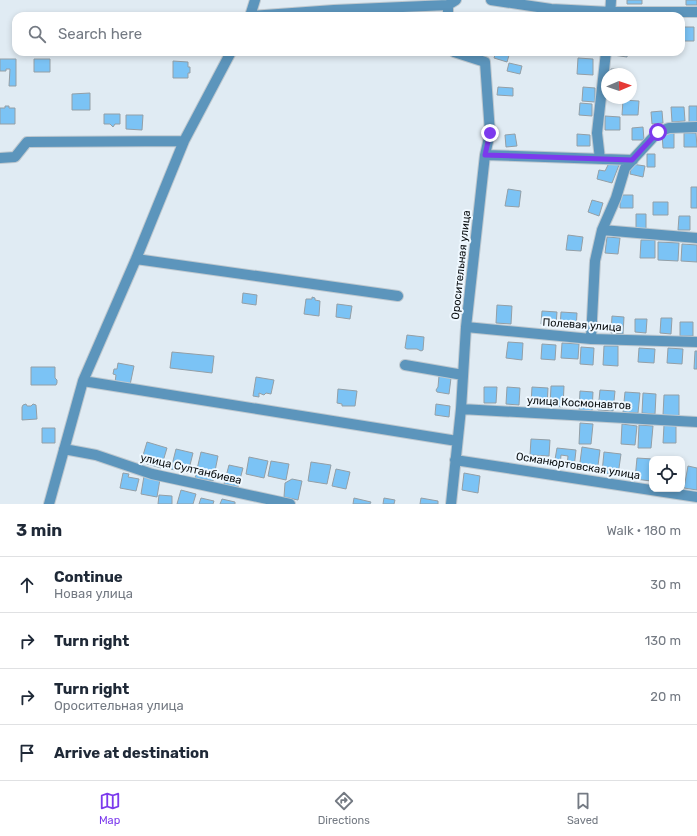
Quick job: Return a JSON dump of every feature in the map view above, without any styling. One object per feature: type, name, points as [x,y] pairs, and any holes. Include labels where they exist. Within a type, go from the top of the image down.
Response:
[{"type":"street","points":[[251,12],[255,0]]},
{"type":"street","points":[[490,0],[551,9],[586,12]]},
{"type":"street","points":[[610,12],[611,0]]},
{"type":"street","points":[[306,12],[452,3]]},
{"type":"street","points":[[685,12],[697,12]]},
{"type":"street","points":[[49,504],[83,381],[136,259],[184,141],[229,56]]},
{"type":"street","name":"Оросительная улица","points":[[451,504],[466,326],[485,155],[490,133],[485,62],[466,56]]},
{"type":"street","points":[[600,159],[597,133],[606,56]]},
{"type":"street","points":[[590,339],[595,261],[602,230],[616,198],[625,168],[658,132],[669,128],[697,128]]},
{"type":"street","points":[[0,158],[15,157],[27,142],[184,141]]},
{"type":"street","points":[[485,155],[632,160]]},
{"type":"street","points":[[602,230],[697,238]]},
{"type":"street","points":[[136,259],[398,296]]},
{"type":"street","name":"Полевая улица","points":[[466,326],[590,339],[697,342]]},
{"type":"street","points":[[405,365],[463,374]]},
{"type":"street","points":[[83,381],[457,441]]},
{"type":"street","name":"улица Космонавтов","points":[[460,409],[697,422]]},
{"type":"street","name":"улица Султанбиева","points":[[64,449],[96,455],[152,474],[290,504]]},
{"type":"street","name":"Османюртовская улица","points":[[455,460],[697,496]]},
{"type":"building","points":[[627,0],[642,0],[642,4],[627,4]]},
{"type":"building","points":[[686,0],[697,0],[697,5],[686,5]]},
{"type":"building","points":[[685,27],[694,27],[694,41],[685,41]]},
{"type":"building","points":[[495,56],[509,56],[507,62],[494,58]]},
{"type":"building","points":[[578,58],[593,59],[593,75],[577,74]]},
{"type":"building","points":[[0,59],[16,59],[16,86],[9,86],[10,69],[0,71]]},
{"type":"building","points":[[34,59],[50,59],[50,72],[34,72]]},
{"type":"building","points":[[173,61],[188,62],[190,73],[188,73],[188,78],[173,78]]},
{"type":"building","points":[[509,63],[522,66],[520,74],[507,71]]},
{"type":"building","points":[[498,87],[513,88],[513,96],[497,95]]},
{"type":"building","points":[[583,87],[595,88],[595,102],[582,101]]},
{"type":"building","points":[[90,93],[90,110],[72,110],[72,94]]},
{"type":"building","points":[[637,101],[639,101],[638,115],[622,115],[623,104],[637,104]]},
{"type":"building","points":[[580,103],[592,104],[592,116],[579,115]]},
{"type":"building","points":[[5,106],[15,108],[15,124],[0,124],[0,108],[5,108]]},
{"type":"building","points":[[689,106],[697,106],[697,123],[689,123]]},
{"type":"building","points":[[671,107],[684,107],[685,121],[672,122]]},
{"type":"building","points":[[662,111],[663,123],[652,124],[651,112]]},
{"type":"building","points":[[104,114],[120,114],[120,124],[115,124],[113,127],[110,124],[104,124]]},
{"type":"building","points":[[126,115],[143,115],[142,130],[126,129]]},
{"type":"building","points":[[605,116],[620,117],[620,130],[605,130]]},
{"type":"building","points":[[643,127],[644,140],[632,140],[632,128]]},
{"type":"building","points":[[662,133],[674,133],[674,148],[663,148]]},
{"type":"building","points":[[684,133],[696,133],[697,147],[684,147]]},
{"type":"building","points":[[515,134],[517,146],[506,147],[505,135]]},
{"type":"building","points":[[577,134],[590,135],[590,146],[577,146]]},
{"type":"building","points":[[647,154],[655,154],[655,167],[647,167]]},
{"type":"building","points":[[609,163],[619,165],[612,183],[597,179],[599,170],[605,171]]},
{"type":"building","points":[[632,164],[645,166],[643,177],[630,174]]},
{"type":"building","points":[[691,187],[697,187],[697,208],[691,208]]},
{"type":"building","points":[[508,189],[521,191],[519,207],[505,206]]},
{"type":"building","points":[[620,195],[633,195],[633,208],[620,208]]},
{"type":"building","points":[[592,200],[603,203],[599,216],[588,212]]},
{"type":"building","points":[[653,202],[668,202],[668,215],[653,215]]},
{"type":"building","points":[[636,214],[646,214],[646,229],[636,228]]},
{"type":"building","points":[[679,216],[690,216],[690,230],[678,230]]},
{"type":"building","points":[[568,235],[583,237],[581,251],[566,250]]},
{"type":"building","points":[[607,237],[620,238],[618,254],[605,253]]},
{"type":"building","points":[[641,240],[655,240],[655,258],[640,258]]},
{"type":"building","points":[[658,242],[679,243],[678,261],[658,260]]},
{"type":"building","points":[[682,244],[697,245],[697,262],[681,261]]},
{"type":"building","points":[[243,293],[257,295],[256,305],[242,303]]},
{"type":"building","points":[[312,297],[315,298],[315,300],[320,301],[319,316],[304,314],[306,299],[312,299]]},
{"type":"building","points":[[337,304],[352,306],[350,319],[336,317]]},
{"type":"building","points":[[497,305],[512,306],[511,324],[496,323]]},
{"type":"building","points":[[542,311],[557,312],[556,325],[541,324]]},
{"type":"building","points":[[561,312],[577,313],[576,329],[560,328]]},
{"type":"building","points":[[612,316],[624,317],[623,334],[611,333]]},
{"type":"building","points":[[661,318],[672,318],[671,334],[660,333]]},
{"type":"building","points":[[635,319],[647,319],[646,333],[635,332]]},
{"type":"building","points":[[680,322],[693,322],[693,336],[680,336]]},
{"type":"building","points":[[407,335],[424,337],[423,350],[421,351],[417,349],[405,348]]},
{"type":"building","points":[[508,342],[523,343],[522,360],[506,358]]},
{"type":"building","points":[[562,343],[579,344],[578,359],[561,358]]},
{"type":"building","points":[[542,344],[556,345],[555,360],[541,359]]},
{"type":"building","points":[[604,346],[618,346],[618,366],[603,365]]},
{"type":"building","points":[[581,347],[594,348],[593,365],[580,364]]},
{"type":"building","points":[[639,348],[655,349],[654,363],[638,362]]},
{"type":"building","points":[[668,348],[683,349],[682,364],[667,363]]},
{"type":"building","points":[[695,351],[697,351],[697,369],[694,369]]},
{"type":"building","points":[[172,352],[214,356],[212,373],[170,368]]},
{"type":"building","points":[[118,363],[134,366],[130,385],[115,382],[116,375],[113,374],[114,369],[117,369]]},
{"type":"building","points":[[31,367],[55,367],[55,378],[57,380],[56,385],[31,385]]},
{"type":"building","points":[[439,376],[451,378],[449,394],[437,392],[436,390],[438,387]]},
{"type":"building","points":[[256,377],[274,380],[271,394],[266,393],[264,395],[259,393],[259,397],[253,396]]},
{"type":"building","points":[[551,386],[564,386],[563,407],[550,406]]},
{"type":"building","points":[[484,387],[497,387],[496,403],[484,403]]},
{"type":"building","points":[[507,387],[520,388],[519,405],[506,404]]},
{"type":"building","points":[[532,387],[548,388],[547,405],[531,404]]},
{"type":"building","points":[[338,389],[357,391],[355,406],[342,406],[342,404],[337,403]]},
{"type":"building","points":[[600,390],[615,391],[613,411],[598,410]]},
{"type":"building","points":[[580,391],[593,392],[592,411],[579,410]]},
{"type":"building","points":[[625,392],[640,393],[638,413],[623,412]]},
{"type":"building","points":[[643,393],[656,394],[655,414],[642,413]]},
{"type":"building","points":[[664,395],[679,395],[679,416],[663,415]]},
{"type":"building","points":[[26,404],[27,406],[31,406],[33,404],[36,405],[37,419],[22,420],[22,407]]},
{"type":"building","points":[[436,404],[450,406],[449,417],[435,415]]},
{"type":"building","points":[[580,423],[593,424],[591,444],[579,444]]},
{"type":"building","points":[[622,424],[637,426],[635,445],[621,444]]},
{"type":"building","points":[[639,425],[653,426],[651,448],[638,448]]},
{"type":"building","points":[[664,425],[676,426],[676,443],[663,443]]},
{"type":"building","points":[[42,428],[55,428],[55,443],[42,443]]},
{"type":"building","points":[[531,439],[550,440],[549,456],[530,455]]},
{"type":"building","points":[[147,442],[167,448],[161,468],[141,462]]},
{"type":"building","points":[[582,447],[600,450],[597,473],[579,470]]},
{"type":"building","points":[[557,448],[576,450],[574,468],[567,467],[568,456],[561,455],[560,466],[554,465]]},
{"type":"building","points":[[176,449],[193,453],[188,473],[171,469]]},
{"type":"building","points":[[201,452],[218,456],[213,481],[195,478]]},
{"type":"building","points":[[604,452],[621,454],[618,475],[602,473]]},
{"type":"building","points":[[249,457],[268,461],[264,478],[246,474]]},
{"type":"building","points":[[637,458],[649,459],[649,481],[635,479]]},
{"type":"building","points":[[271,461],[289,464],[286,480],[268,476]]},
{"type":"building","points":[[311,462],[331,465],[327,484],[308,481]]},
{"type":"building","points":[[229,465],[243,468],[238,487],[224,484]]},
{"type":"building","points":[[688,466],[697,468],[697,490],[685,488]]},
{"type":"building","points":[[336,469],[350,472],[346,489],[332,486]]},
{"type":"building","points":[[123,473],[129,474],[128,477],[139,479],[136,491],[120,488]]},
{"type":"building","points":[[464,473],[480,476],[478,493],[462,490]]},
{"type":"building","points":[[144,476],[160,479],[157,497],[141,494]]},
{"type":"building","points":[[292,479],[302,481],[298,500],[284,497],[285,483]]},
{"type":"building","points":[[181,490],[196,494],[193,504],[177,504]]},
{"type":"building","points":[[159,495],[172,496],[172,504],[158,504]]},
{"type":"building","points":[[201,498],[214,501],[213,504],[199,504]]},
{"type":"building","points":[[354,498],[371,502],[370,504],[353,504]]},
{"type":"building","points":[[384,498],[395,500],[394,504],[383,504]]},
{"type":"building","points":[[421,498],[438,501],[438,504],[420,504]]},
{"type":"building","points":[[222,499],[235,502],[235,504],[220,504]]},
{"type":"route","points":[[490,133],[485,155],[632,160],[658,132]]}]
